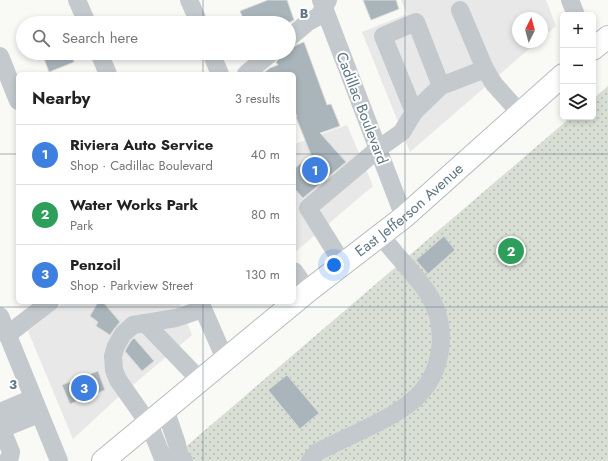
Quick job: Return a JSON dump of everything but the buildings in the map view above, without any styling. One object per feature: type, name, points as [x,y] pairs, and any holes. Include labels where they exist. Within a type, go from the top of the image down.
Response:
[{"type":"main road","points":[[596,46],[608,37]]},
{"type":"main road","name":"East Jefferson Avenue","points":[[296,301],[404,217],[560,78]]},
{"type":"main road","name":"East Jefferson Avenue","points":[[103,461],[292,304]]},
{"type":"street","points":[[77,0],[84,16]]},
{"type":"street","points":[[189,0],[196,16]]},
{"type":"street","points":[[570,0],[575,12]]},
{"type":"street","points":[[296,32],[308,22],[319,16],[324,2]]},
{"type":"street","name":"Cadillac Boulevard","points":[[324,2],[404,217]]},
{"type":"street","points":[[460,10],[485,69],[494,84],[520,113]]},
{"type":"street","points":[[414,112],[383,36],[416,22],[441,86]]},
{"type":"street","points":[[0,56],[16,96]]},
{"type":"street","points":[[102,60],[107,72]]},
{"type":"street","points":[[214,60],[219,72]]},
{"type":"street","points":[[248,72],[263,60]]},
{"type":"street","points":[[343,264],[308,208],[378,149],[402,132],[414,112],[441,86],[485,69]]},
{"type":"street","points":[[310,461],[317,452],[396,414],[409,404],[421,394],[428,385],[438,361],[441,334],[435,306],[426,290],[380,235]]},
{"type":"street","points":[[296,274],[308,291]]},
{"type":"street","points":[[7,345],[48,304]]},
{"type":"street","points":[[184,461],[179,455],[177,444],[157,416],[118,380],[114,370],[113,356],[116,346],[123,334],[133,325],[176,318],[202,305],[225,359]]},
{"type":"street","points":[[0,316],[7,345],[36,406],[59,461]]},
{"type":"street","points":[[145,322],[200,380]]},
{"type":"street","points":[[7,461],[11,452],[0,422],[36,406]]},
{"type":"street","points":[[157,416],[164,461]]},
{"type":"shaded area","points":[[401,0],[546,0],[556,26],[548,33],[548,12],[512,12],[512,48],[530,48],[410,152],[362,32],[407,14]]},
{"type":"shaded area","points":[[608,86],[608,461],[169,461],[567,120],[596,120],[596,96]]},
{"type":"shaded area","points":[[347,125],[373,186],[296,251],[296,144]]},
{"type":"shaded area","points":[[62,304],[180,304],[192,335],[114,401],[73,439],[28,331]]},
{"type":"place","name":"Riviera Auto Service","points":[[315,170]]},
{"type":"place","name":"Water Works Park","points":[[511,251]]},
{"type":"place","name":"Penzoil","points":[[84,388]]}]
